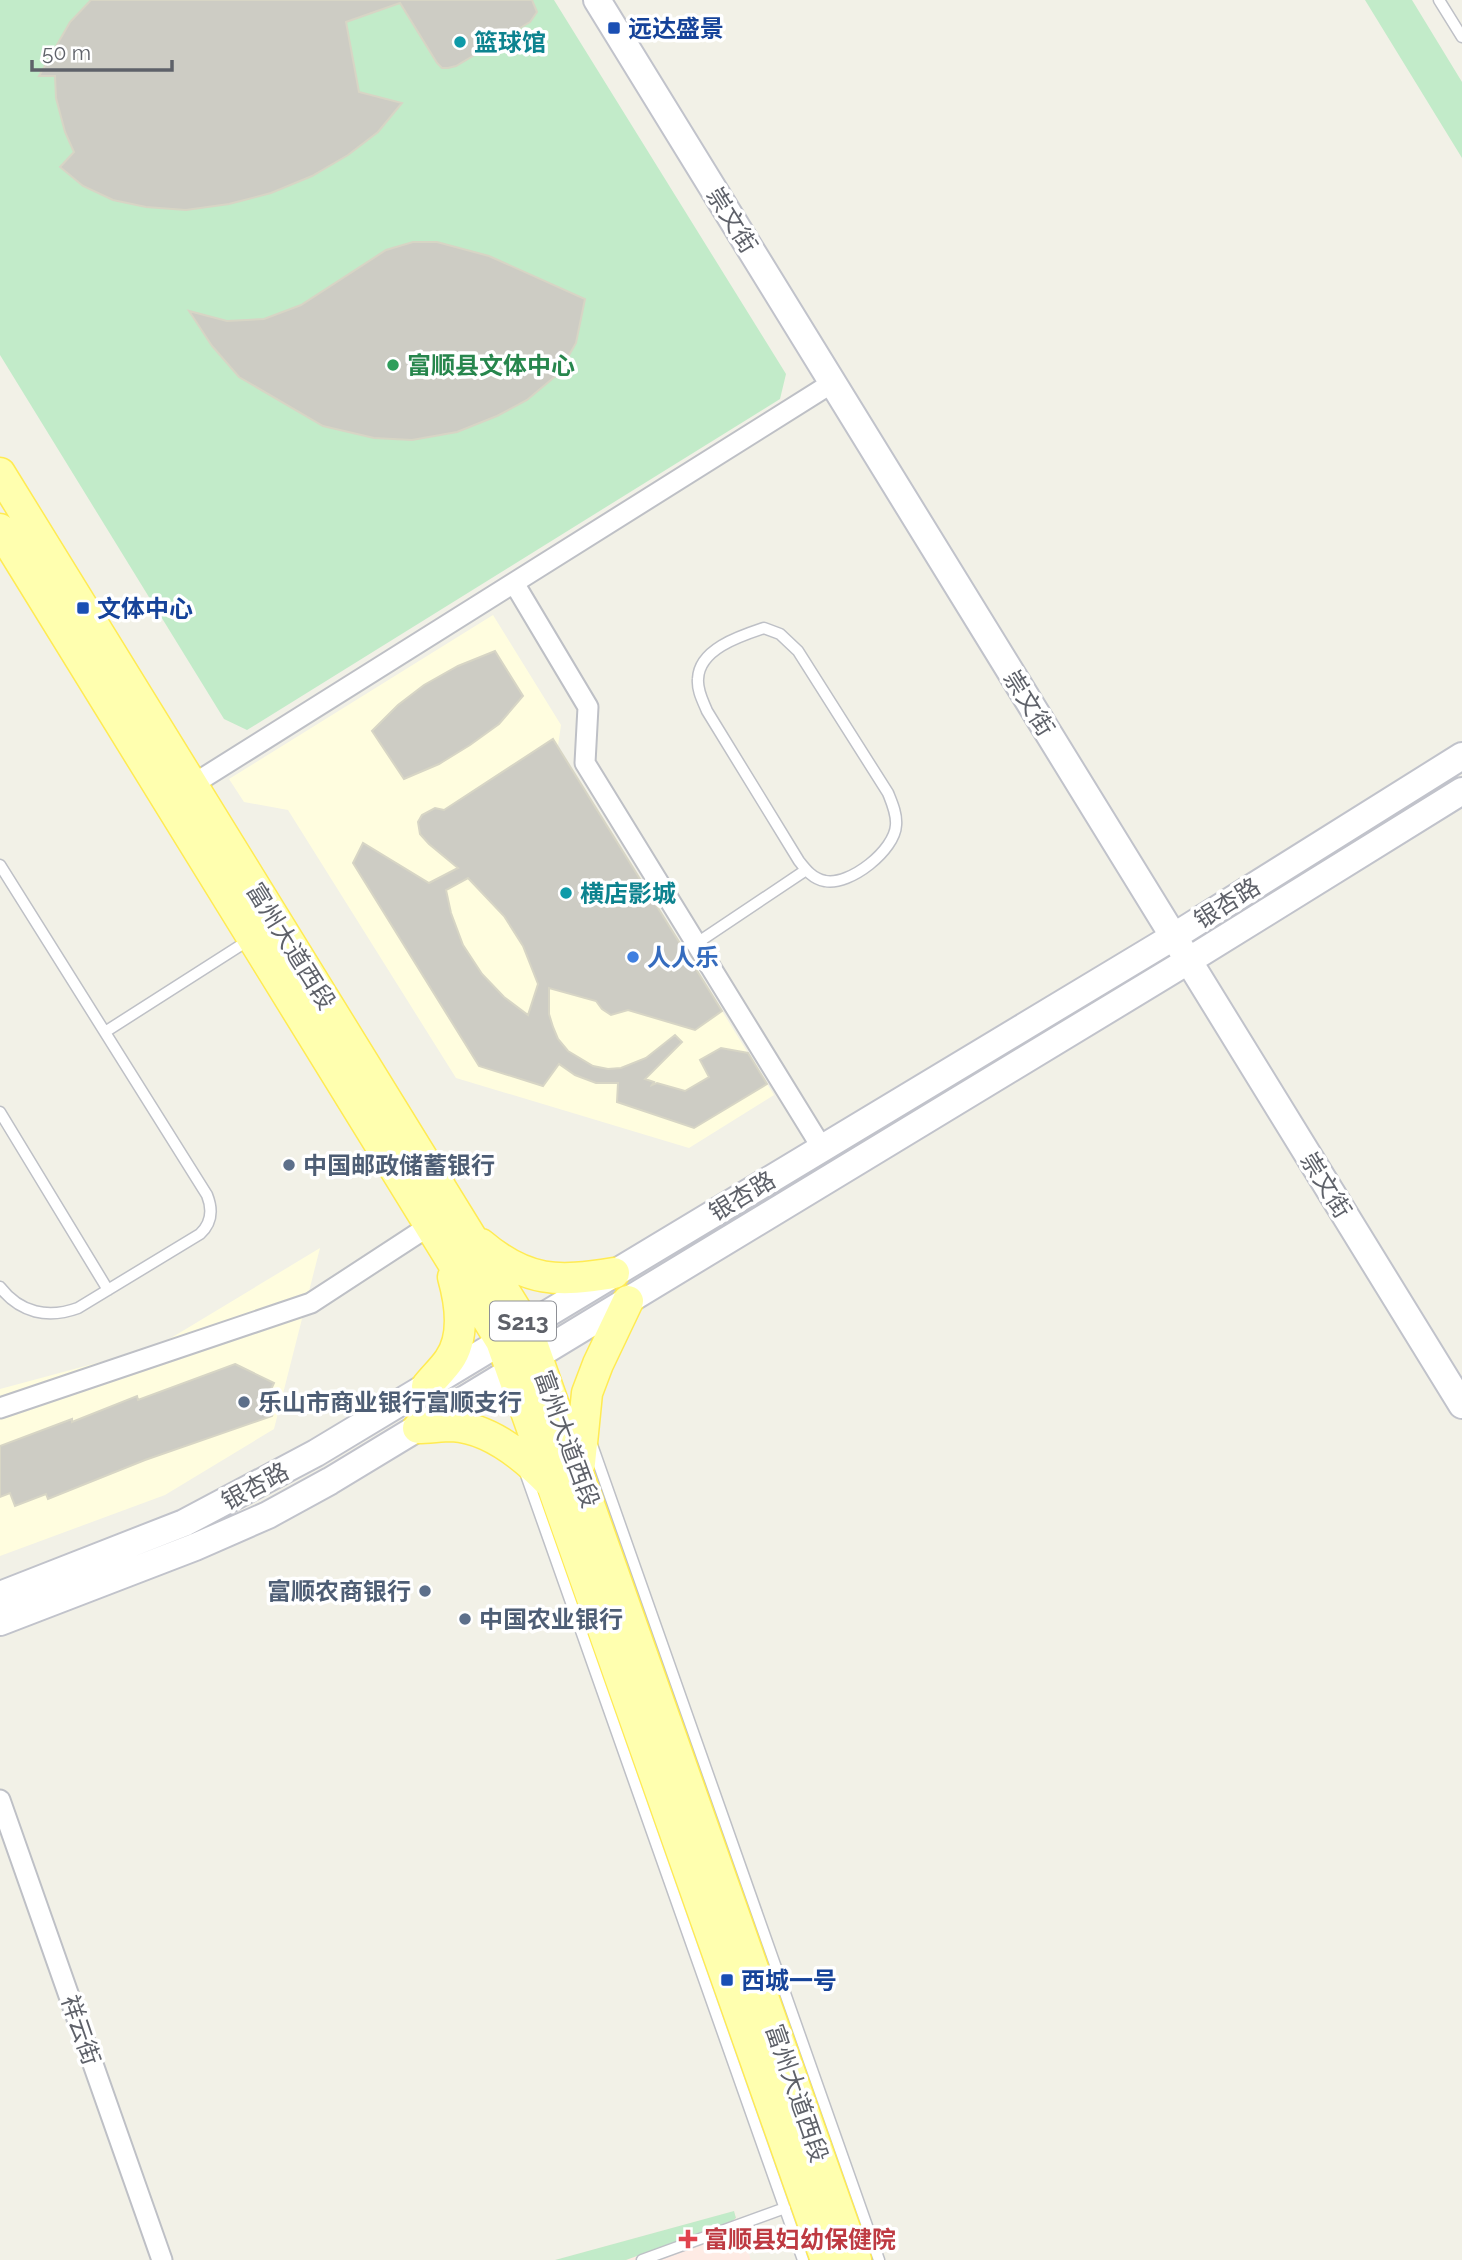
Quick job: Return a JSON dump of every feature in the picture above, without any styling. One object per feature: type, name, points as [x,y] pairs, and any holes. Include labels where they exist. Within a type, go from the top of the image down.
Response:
[{"type":"main road","name":"崇文街","points":[[597,0],[1462,1405]]},
{"type":"main road","name":"富州大道西段","points":[[0,473],[469,1234],[513,1334],[512,1371],[566,1480],[856,2260]]},
{"type":"main road","name":"富州大道西段","points":[[0,529],[446,1253],[513,1334],[537,1356],[566,1480],[826,2260]]},
{"type":"main road","name":"银杏路","points":[[0,1595],[184,1523],[258,1485],[1173,937],[1462,756]]},
{"type":"main road","name":"银杏路","points":[[0,1622],[195,1547],[268,1515],[330,1481],[1462,793]]},
{"type":"main road","points":[[469,1234],[496,1257],[543,1277],[565,1280],[614,1273]]},
{"type":"main road","points":[[427,1386],[451,1358],[458,1340],[460,1317],[457,1293],[446,1253]]},
{"type":"main road","points":[[418,1428],[453,1426],[483,1433],[566,1480],[583,1421],[587,1393],[628,1301]]},
{"type":"street","points":[[192,785],[832,383]]},
{"type":"street","points":[[514,583],[588,706],[585,762],[822,1148]]},
{"type":"street","points":[[0,1408],[311,1303],[429,1226]]},
{"type":"street","name":"祥云街","points":[[0,1800],[162,2260]]},
{"type":"lane","points":[[1439,0],[1462,37]]},
{"type":"lane","points":[[764,628],[780,634],[798,651],[888,793],[897,824],[885,851],[860,871],[843,879],[825,881],[806,870],[707,711],[700,694],[698,678],[703,663],[714,651],[764,628]]},
{"type":"lane","points":[[0,865],[200,1183],[211,1206],[206,1228],[200,1234],[78,1308],[62,1314],[42,1314],[8,1297],[0,1287]]},
{"type":"lane","points":[[697,943],[806,870]]},
{"type":"lane","points":[[105,1032],[252,938]]},
{"type":"lane","points":[[0,1112],[108,1290]]},
{"type":"lane","points":[[583,1421],[879,2260]]},
{"type":"lane","points":[[519,1455],[803,2260]]},
{"type":"lane","points":[[642,2260],[785,2208]]},
{"type":"shaded area","points":[[493,615],[561,725],[558,746],[774,1095],[689,1148],[456,1078],[288,810],[244,802],[229,779]]},
{"type":"shaded area","points":[[320,1248],[274,1429],[165,1495],[0,1556],[0,1389],[156,1347]]},
{"type":"shaded area","name":"富顺县妇幼保健院","points":[[734,2211],[751,2260],[555,2260]]},
{"type":"green space","name":"富顺县文体中心","points":[[0,0],[554,0],[786,374],[780,399],[247,730],[224,719],[0,355]]},
{"type":"green space","points":[[1365,0],[1412,0],[1462,82],[1462,158]]},
{"type":"green space","points":[[734,2211],[736,2218],[731,2222],[626,2260],[555,2260]]},
{"type":"building","points":[[91,0],[532,0],[537,12],[530,22],[456,66],[448,68],[442,68],[437,63],[400,3],[346,22],[359,92],[402,103],[378,132],[348,155],[312,176],[271,193],[229,204],[186,210],[146,207],[113,200],[83,186],[60,167],[74,152],[65,132],[56,98],[55,76],[39,76],[70,22]]},
{"type":"building","points":[[413,242],[437,242],[489,256],[585,299],[576,343],[558,374],[527,400],[457,432],[412,440],[374,438],[323,426],[239,377],[212,346],[189,311],[227,321],[264,319],[301,305],[386,250]]},
{"type":"building","points":[[495,651],[523,696],[499,724],[470,745],[439,764],[404,779],[372,731],[398,705],[424,685],[458,666]]},
{"type":"building","points":[[553,739],[722,1011],[695,1030],[628,1010],[611,1015],[596,1001],[549,988],[549,1014],[558,1039],[568,1051],[593,1066],[608,1069],[621,1068],[646,1058],[675,1035],[682,1042],[645,1079],[654,1082],[652,1085],[657,1083],[685,1091],[709,1077],[700,1060],[721,1048],[748,1053],[767,1084],[694,1128],[617,1102],[618,1083],[596,1083],[575,1075],[559,1064],[543,1086],[479,1066],[353,863],[363,843],[429,883],[458,868],[420,834],[418,822],[422,815],[435,808],[444,810]],"holes":[[[468,878],[504,916],[523,946],[538,984],[528,1015],[504,997],[482,974],[463,945],[446,890]]]},
{"type":"building","points":[[235,1364],[274,1383],[268,1396],[278,1400],[272,1416],[145,1460],[48,1499],[46,1494],[15,1506],[10,1493],[0,1497],[0,1446]]},
{"type":"place","name":"远达盛景","points":[[614,28]]},
{"type":"place","name":"篮球馆","points":[[460,42]]},
{"type":"place","name":"富顺县文体中心","points":[[393,365]]},
{"type":"place","name":"文体中心","points":[[83,608]]},
{"type":"place","name":"横店影城","points":[[566,893]]},
{"type":"place","name":"人人乐","points":[[633,957]]},
{"type":"place","name":"中国邮政储蓄银行","points":[[289,1165]]},
{"type":"place","name":"乐山市商业银行富顺支行","points":[[244,1402]]},
{"type":"place","name":"富顺农商银行","points":[[425,1591]]},
{"type":"place","name":"中国农业银行","points":[[465,1619]]},
{"type":"place","name":"西城一号","points":[[727,1980]]},
{"type":"place","name":"富顺县妇幼保健院","points":[[688,2239]]}]
